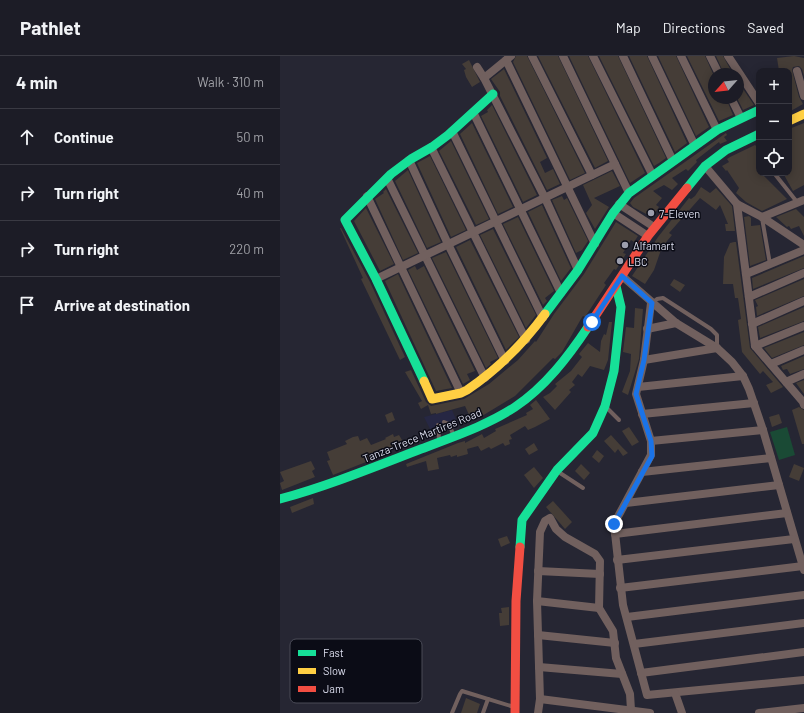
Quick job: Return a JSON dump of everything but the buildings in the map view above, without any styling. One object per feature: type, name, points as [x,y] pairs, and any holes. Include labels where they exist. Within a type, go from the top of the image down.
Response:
[{"type":"street","points":[[532,56],[592,175]]},
{"type":"street","points":[[563,56],[629,193]]},
{"type":"street","points":[[593,56],[653,176]]},
{"type":"street","points":[[623,56],[673,160]]},
{"type":"street","points":[[652,56],[695,146]]},
{"type":"street","points":[[681,56],[717,130]]},
{"type":"street","points":[[710,56],[716,68]]},
{"type":"street","points":[[728,56],[756,98]]},
{"type":"street","points":[[484,78],[508,58],[595,244]]},
{"type":"street","points":[[476,67],[484,78],[545,198],[578,270]]},
{"type":"street","points":[[797,71],[804,96]]},
{"type":"street","points":[[492,94],[474,114],[431,147],[409,160],[387,178],[345,220],[376,278],[432,399],[461,393],[485,378],[506,361],[526,340],[543,318],[578,270],[613,212],[629,193],[673,160],[717,130],[756,111]]},
{"type":"street","points":[[734,104],[740,118]]},
{"type":"street","points":[[474,114],[561,293]]},
{"type":"street","points":[[792,120],[804,114]]},
{"type":"street","points":[[452,131],[497,220],[543,318]]},
{"type":"street","name":"Tanza-Trece Martires Road","points":[[280,499],[323,487],[478,427],[514,407],[539,388],[568,356],[654,227],[705,166],[726,150],[756,135]]},
{"type":"street","points":[[431,147],[526,340]]},
{"type":"street","points":[[409,160],[448,244],[506,361]]},
{"type":"street","points":[[376,278],[425,256],[614,164]]},
{"type":"street","points":[[705,166],[737,204],[762,217],[804,245]]},
{"type":"street","points":[[387,178],[485,378]]},
{"type":"street","points":[[368,196],[461,393]]},
{"type":"street","points":[[762,217],[801,201]]},
{"type":"street","points":[[619,204],[654,227]]},
{"type":"street","points":[[737,204],[755,346],[804,403]]},
{"type":"street","points":[[613,212],[648,236]]},
{"type":"street","points":[[746,274],[804,250]]},
{"type":"street","points":[[749,297],[804,273]]},
{"type":"street","points":[[620,588],[803,568],[754,403],[743,376],[732,362],[717,348],[676,323],[622,276]]},
{"type":"street","points":[[516,710],[516,601],[522,520],[557,470],[593,433],[605,406],[614,371],[621,307],[616,286]]},
{"type":"street","points":[[752,324],[804,301]]},
{"type":"street","points":[[652,303],[637,398],[651,441],[652,456],[614,524],[622,605],[627,617],[640,673],[647,695],[804,680]]},
{"type":"street","points":[[647,329],[676,323]]},
{"type":"street","points":[[755,346],[804,326]]},
{"type":"street","points":[[644,360],[717,348]]},
{"type":"street","points":[[771,364],[804,350]]},
{"type":"street","points":[[786,382],[804,374]]},
{"type":"street","points":[[638,387],[743,376]]},
{"type":"street","points":[[642,414],[754,403]]},
{"type":"street","points":[[651,441],[762,430]]},
{"type":"street","points":[[642,472],[771,458]]},
{"type":"street","points":[[626,503],[779,485]]},
{"type":"street","points":[[615,534],[787,513]]},
{"type":"street","points":[[538,713],[540,699],[537,602],[540,532],[545,521],[550,518],[556,529],[595,554],[600,560],[599,608],[613,631],[616,658],[630,694],[631,710]]},
{"type":"street","points":[[617,560],[794,539]]},
{"type":"street","points":[[538,571],[600,574]]},
{"type":"street","points":[[627,617],[804,595]]},
{"type":"street","points":[[537,602],[599,608]]},
{"type":"street","points":[[634,644],[804,623]]},
{"type":"street","points":[[538,635],[615,643]]},
{"type":"street","points":[[640,673],[804,652]]},
{"type":"street","points":[[539,666],[622,674]]},
{"type":"street","points":[[675,693],[682,713]]},
{"type":"street","points":[[540,699],[650,713]]},
{"type":"street","points":[[759,713],[804,708]]},
{"type":"lane","points":[[777,176],[801,201]]},
{"type":"lane","points":[[762,217],[770,265]]},
{"type":"lane","points":[[652,303],[657,298],[663,298],[711,329],[717,336],[717,348]]},
{"type":"lane","points":[[605,406],[619,420]]},
{"type":"lane","points":[[444,422],[449,424],[454,436]]},
{"type":"lane","points":[[438,425],[439,442]]},
{"type":"lane","points":[[557,470],[583,488]]},
{"type":"lane","points":[[452,713],[462,691],[516,710]]},
{"type":"lane","points":[[483,713],[488,700]]},
{"type":"shaded area","points":[[452,410],[458,424],[432,433],[424,417]]},
{"type":"green space","points":[[787,427],[795,455],[779,460],[770,432]]},
{"type":"traffic: fast","points":[[424,381],[376,279],[345,220],[391,174],[448,135],[493,94]]},
{"type":"traffic: fast","points":[[545,314],[578,270],[613,213],[629,193],[717,130],[756,111]]},
{"type":"traffic: fast","points":[[687,188],[705,166],[726,150],[756,135]]},
{"type":"traffic: fast","points":[[520,547],[522,520],[557,470],[593,433],[605,406],[614,371],[621,307],[616,286]]},
{"type":"traffic: fast","points":[[280,499],[316,488],[469,431],[504,414],[526,399],[546,381],[564,360],[588,327]]},
{"type":"traffic: slow","points":[[792,120],[804,114]]},
{"type":"traffic: slow","points":[[424,381],[432,399],[461,393],[467,390],[500,365],[528,336],[545,314]]},
{"type":"traffic: jam","points":[[588,327],[648,236],[687,188]]},
{"type":"traffic: jam","points":[[515,713],[516,601],[520,547]]},
{"type":"place","name":"7-Eleven","points":[[651,213]]},
{"type":"place","name":"Alfamart","points":[[625,245]]},
{"type":"place","name":"LBC","points":[[620,261]]},
{"type":"route","points":[[592,322],[622,276],[652,303],[647,329],[644,360],[636,394],[651,441],[652,456],[614,524]]}]
